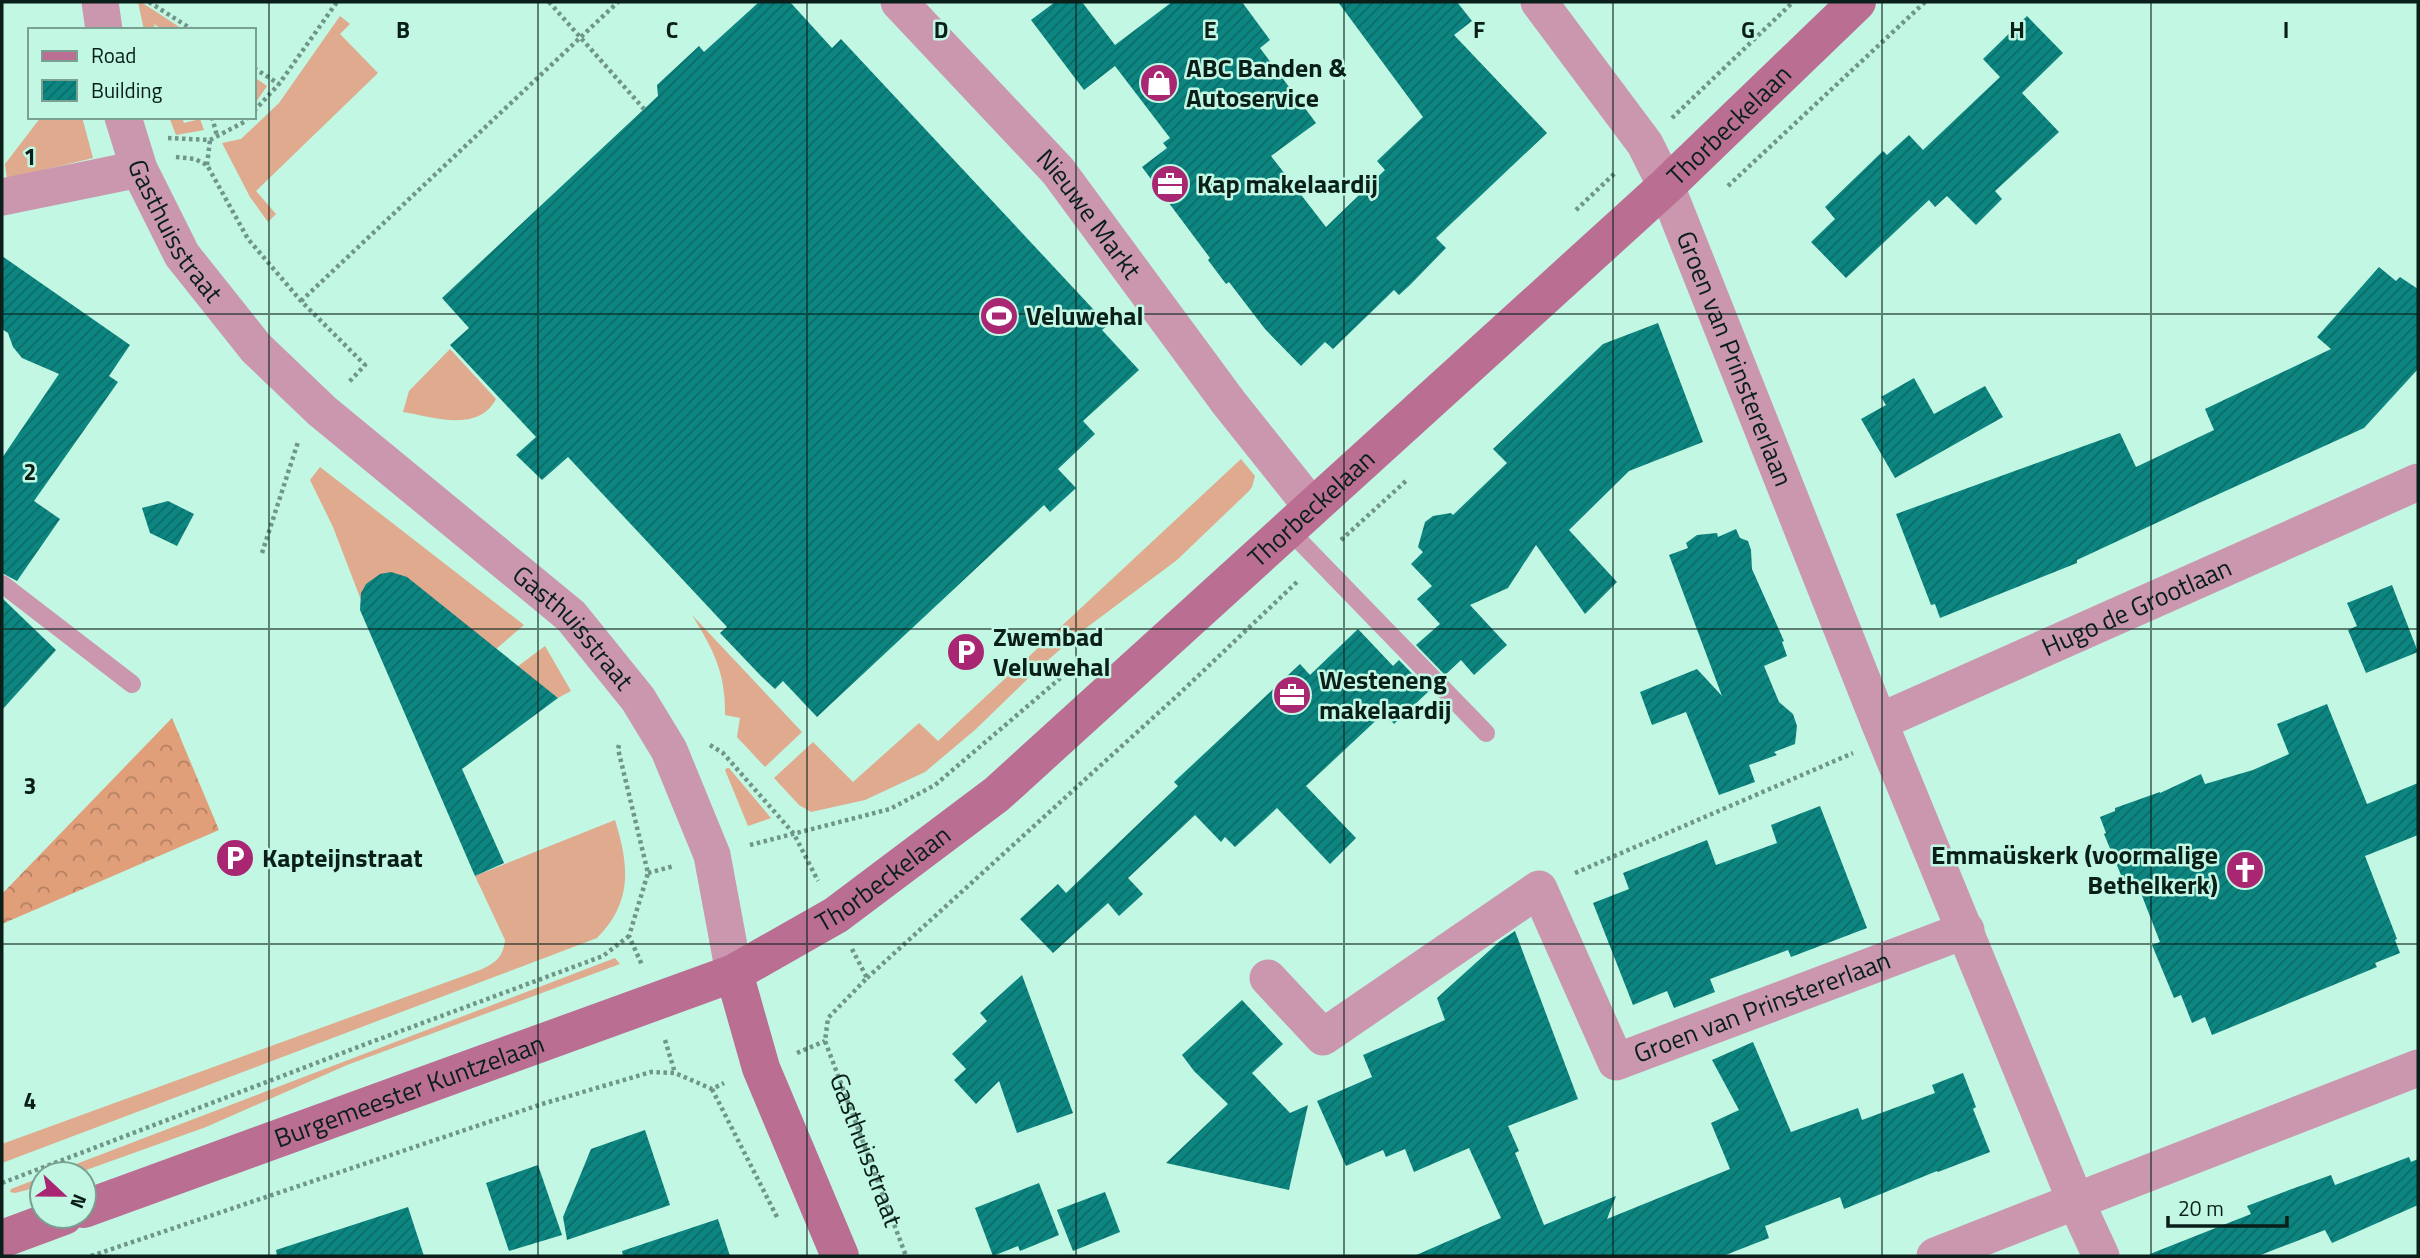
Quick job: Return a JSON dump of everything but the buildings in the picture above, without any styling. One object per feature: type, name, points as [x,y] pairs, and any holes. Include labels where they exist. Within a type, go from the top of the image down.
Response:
[{"type":"main road","name":"Thorbeckelaan","points":[[734,973],[836,915],[997,794],[1667,186],[1857,2]]},
{"type":"main road","name":"Burgemeester Kuntzelaan","points":[[98,1204],[734,973]]},
{"type":"main road","name":"Gasthuisstraat","points":[[734,973],[761,1068],[840,1256]]},
{"type":"main road","points":[[2,1238],[28,1229]]},
{"type":"street","points":[[100,2],[104,28]]},
{"type":"street","name":"Nieuwe Markt","points":[[899,2],[1058,171],[1229,403],[1300,518]]},
{"type":"street","name":"Groen van Prinstererlaan","points":[[1539,2],[1646,144],[1667,186],[1883,730],[2076,1202],[2101,1256]]},
{"type":"street","name":"Gasthuisstraat","points":[[124,119],[139,169],[182,255],[256,348],[322,411],[571,616],[638,699],[669,750],[712,855],[734,973]]},
{"type":"street","points":[[2,197],[139,169]]},
{"type":"street","name":"Hugo de Grootlaan","points":[[1883,730],[2405,487],[2418,466]]},
{"type":"street","points":[[1268,978],[1323,1037],[1539,889]]},
{"type":"street","name":"Groen van Prinstererlaan","points":[[1539,889],[1616,1062],[1966,930]]},
{"type":"street","points":[[1935,1256],[2418,1068]]},
{"type":"lane","points":[[1300,518],[1319,561],[1486,733]]},
{"type":"lane","points":[[2,584],[132,684]]},
{"type":"path","points":[[149,2],[190,28]]},
{"type":"path","points":[[256,109],[279,84],[337,2]]},
{"type":"path","points":[[549,2],[644,109]]},
{"type":"path","points":[[300,301],[618,2]]},
{"type":"path","name":"Thorbeckelaan","points":[[1683,228],[1925,2]]},
{"type":"path","points":[[256,69],[279,84]]},
{"type":"path","points":[[213,119],[217,136]]},
{"type":"path","points":[[164,128],[168,138],[210,140],[246,119]]},
{"type":"path","points":[[207,165],[210,140]]},
{"type":"path","name":"Thorbeckelaan","points":[[867,978],[1179,694],[1411,476]]},
{"type":"path","points":[[2,1183],[604,956],[629,936],[648,873],[618,749],[638,699]]},
{"type":"path","points":[[1539,889],[1883,730]]},
{"type":"path","points":[[702,739],[723,753],[794,834]]},
{"type":"path","name":"Gasthuisstraat","points":[[825,1041],[906,1256]]},
{"type":"path","name":"Burgemeester Kuntzelaan","points":[[91,1256],[542,1104],[651,1072],[675,1073],[712,1089],[779,1220]]},
{"type":"shaded area","points":[[138,2],[181,28],[160,28],[154,24],[155,28],[144,28]]},
{"type":"shaded area","points":[[340,16],[350,24],[340,34],[378,73],[256,191],[276,214],[268,222],[250,197],[222,143],[241,139],[279,103]]},
{"type":"shaded area","points":[[256,78],[267,86],[256,102]]},
{"type":"shaded area","points":[[39,119],[83,119],[93,158],[7,179],[5,164]]},
{"type":"shaded area","points":[[170,119],[183,119],[184,123],[200,119],[204,130],[176,135]]},
{"type":"shaded area","points":[[450,349],[496,399],[488,410],[478,416],[454,420],[403,412],[409,391]]},
{"type":"shaded area","points":[[1241,459],[1255,476],[1249,491],[1177,560],[1078,634],[976,729],[925,772],[865,800],[811,812],[799,805],[774,778],[813,742],[853,782],[919,723],[938,741]]},
{"type":"shaded area","points":[[320,467],[524,625],[495,650],[361,600],[333,527],[310,480]]},
{"type":"shaded area","points":[[692,615],[802,732],[765,767],[737,737],[740,718],[725,715],[721,674]]},
{"type":"shaded area","points":[[545,646],[571,691],[558,698],[517,667]]},
{"type":"shaded area","points":[[727,768],[771,818],[748,826],[725,770]]},
{"type":"shaded area","points":[[615,820],[623,852],[625,882],[617,911],[597,938],[2,1163],[2,1144],[490,965],[500,956],[505,940],[475,876]]},
{"type":"shaded area","points":[[615,958],[620,964],[347,1065],[206,1127],[98,1166],[98,1160],[87,1160]]},
{"type":"shaded area","points":[[28,1182],[28,1190],[15,1193],[10,1192],[11,1189]]},
{"type":"green space","points":[[172,718],[219,830],[2,924],[2,894]]},
{"type":"place","name":"ABC Banden & Autoservice","points":[[1159,83]]},
{"type":"place","name":"Kap makelaardij","points":[[1170,184]]},
{"type":"place","name":"Veluwehal","points":[[999,316]]},
{"type":"place","name":"Zwembad Veluwehal","points":[[966,652]]},
{"type":"place","name":"Westeneng makelaardij","points":[[1292,695]]},
{"type":"place","name":"Kapteijnstraat","points":[[235,858]]},
{"type":"place","name":"Emmaüskerk (voormalige Bethelkerk)","points":[[2245,870]]}]
